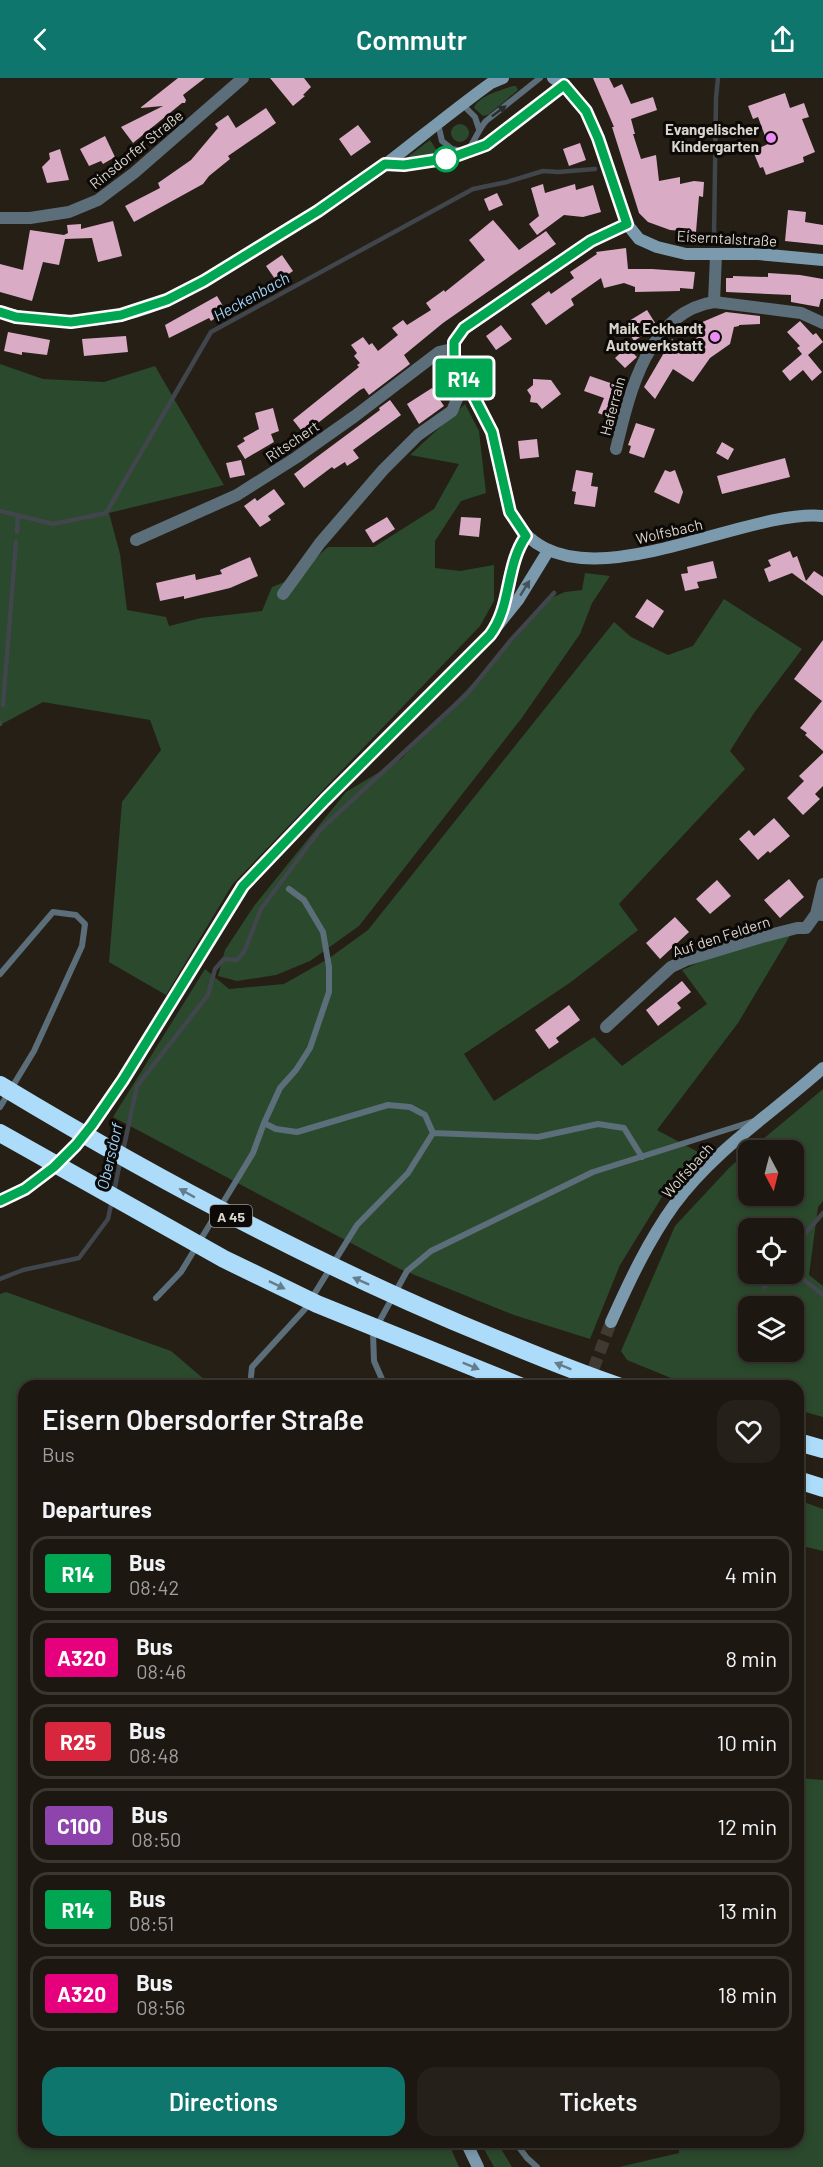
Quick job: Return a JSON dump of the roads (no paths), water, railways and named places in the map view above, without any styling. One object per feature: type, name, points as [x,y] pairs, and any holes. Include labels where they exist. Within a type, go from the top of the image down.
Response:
[{"type":"highway","name":"A 45","points":[[0,1085],[148,1171],[245,1224],[331,1267],[434,1313],[601,1380]]},
{"type":"highway","name":"A 45","points":[[0,1133],[224,1259],[317,1304],[505,1380]]},
{"type":"highway","points":[[804,1444],[823,1449]]},
{"type":"highway","points":[[804,1482],[823,1488]]},
{"type":"main road","points":[[0,312],[16,317],[71,322],[135,312],[167,300],[204,281],[318,211],[385,164],[491,83],[503,78]]},
{"type":"main road","name":"Eiserntalstraße","points":[[553,78],[564,85],[586,111],[598,138],[627,224],[639,239],[657,248],[686,254],[758,254],[823,260]]},
{"type":"main road","points":[[500,622],[513,561],[526,536],[510,512],[492,432],[454,358],[454,342],[464,328],[591,241],[627,224]]},
{"type":"main road","name":"Wolfsbach","points":[[526,536],[548,551],[571,557],[629,555],[682,545],[760,522],[799,516],[823,516]]},
{"type":"main road","points":[[0,1201],[25,1189],[54,1167],[87,1132],[123,1080],[243,886],[325,800],[490,635],[518,600],[548,551]]},
{"type":"main road","name":"Wolfsbach","points":[[611,1322],[638,1264],[674,1204],[710,1164],[760,1119],[823,1068]]},
{"type":"main road","points":[[469,2148],[478,2167]]},
{"type":"street","name":"Rinsdorfer Straße","points":[[0,218],[30,218],[69,212],[98,200],[134,173],[243,78]]},
{"type":"street","points":[[716,255],[714,302],[801,313],[823,323]]},
{"type":"street","name":"Haferrain","points":[[616,449],[628,398],[637,374],[652,347],[672,321],[698,304],[714,302]]},
{"type":"street","name":"Ritschert","points":[[136,540],[237,495],[297,457],[355,416],[439,352],[453,349]]},
{"type":"street","points":[[283,594],[320,543],[383,470],[418,435],[452,411],[460,392],[468,386]]},
{"type":"street","points":[[819,914],[823,884]]},
{"type":"street","name":"Auf den Feldern","points":[[606,1027],[671,967],[686,960],[762,937],[797,928],[806,928],[819,914]]},
{"type":"lane","points":[[467,152],[486,121],[540,78]]},
{"type":"lane","points":[[385,164],[404,165],[443,160],[486,145],[564,85]]},
{"type":"lane","points":[[462,104],[475,117],[479,129]]},
{"type":"lane","points":[[438,124],[442,141],[452,149],[467,152]]},
{"type":"lane","points":[[156,1298],[181,1272],[253,1153],[280,1088],[310,1048],[329,992],[329,967],[323,932],[304,900],[289,889]]},
{"type":"lane","points":[[0,974],[53,912],[76,915],[85,924],[82,946],[34,1051],[0,1107]]},
{"type":"lane","points":[[264,1123],[276,1129],[297,1132],[388,1105],[410,1107],[425,1115],[433,1133]]},
{"type":"lane","points":[[382,1380],[374,1361],[373,1333],[407,1271],[431,1251],[593,1172],[760,1119]]},
{"type":"lane","points":[[433,1133],[538,1137],[598,1124],[624,1128],[642,1157]]},
{"type":"lane","points":[[251,1380],[252,1367],[306,1309],[357,1225],[408,1173],[433,1133]]},
{"type":"lane","points":[[520,2148],[537,2167]]},
{"type":"waterway","points":[[714,238],[718,78]]},
{"type":"waterway","name":"Heckenbach","points":[[0,511],[53,524],[106,513],[211,332],[473,189],[543,171],[595,169]]},
{"type":"waterway","points":[[17,532],[18,515]]},
{"type":"waterway","points":[[3,705],[16,542]]},
{"type":"waterway","name":"Obersdorf","points":[[123,1151],[137,1086],[208,995],[215,969],[224,959],[237,960],[244,952],[261,909],[319,831],[468,693],[511,640],[554,593]]},
{"type":"waterway","name":"Obersdorf","points":[[114,1192],[120,1162]]},
{"type":"waterway","name":"Obersdorf","points":[[0,1279],[23,1270],[79,1258],[108,1219],[112,1200]]},
{"type":"waterway","name":"Wolfsbach","points":[[804,1235],[823,1213]]},
{"type":"waterway","points":[[804,1280],[823,1295]]},
{"type":"tunnel","points":[[589,1380],[611,1322]]},
{"type":"place","name":"Evangelischer Kindergarten","points":[[771,138]]},
{"type":"place","name":"Maik Eckhardt Autowerkstatt","points":[[715,337]]}]
